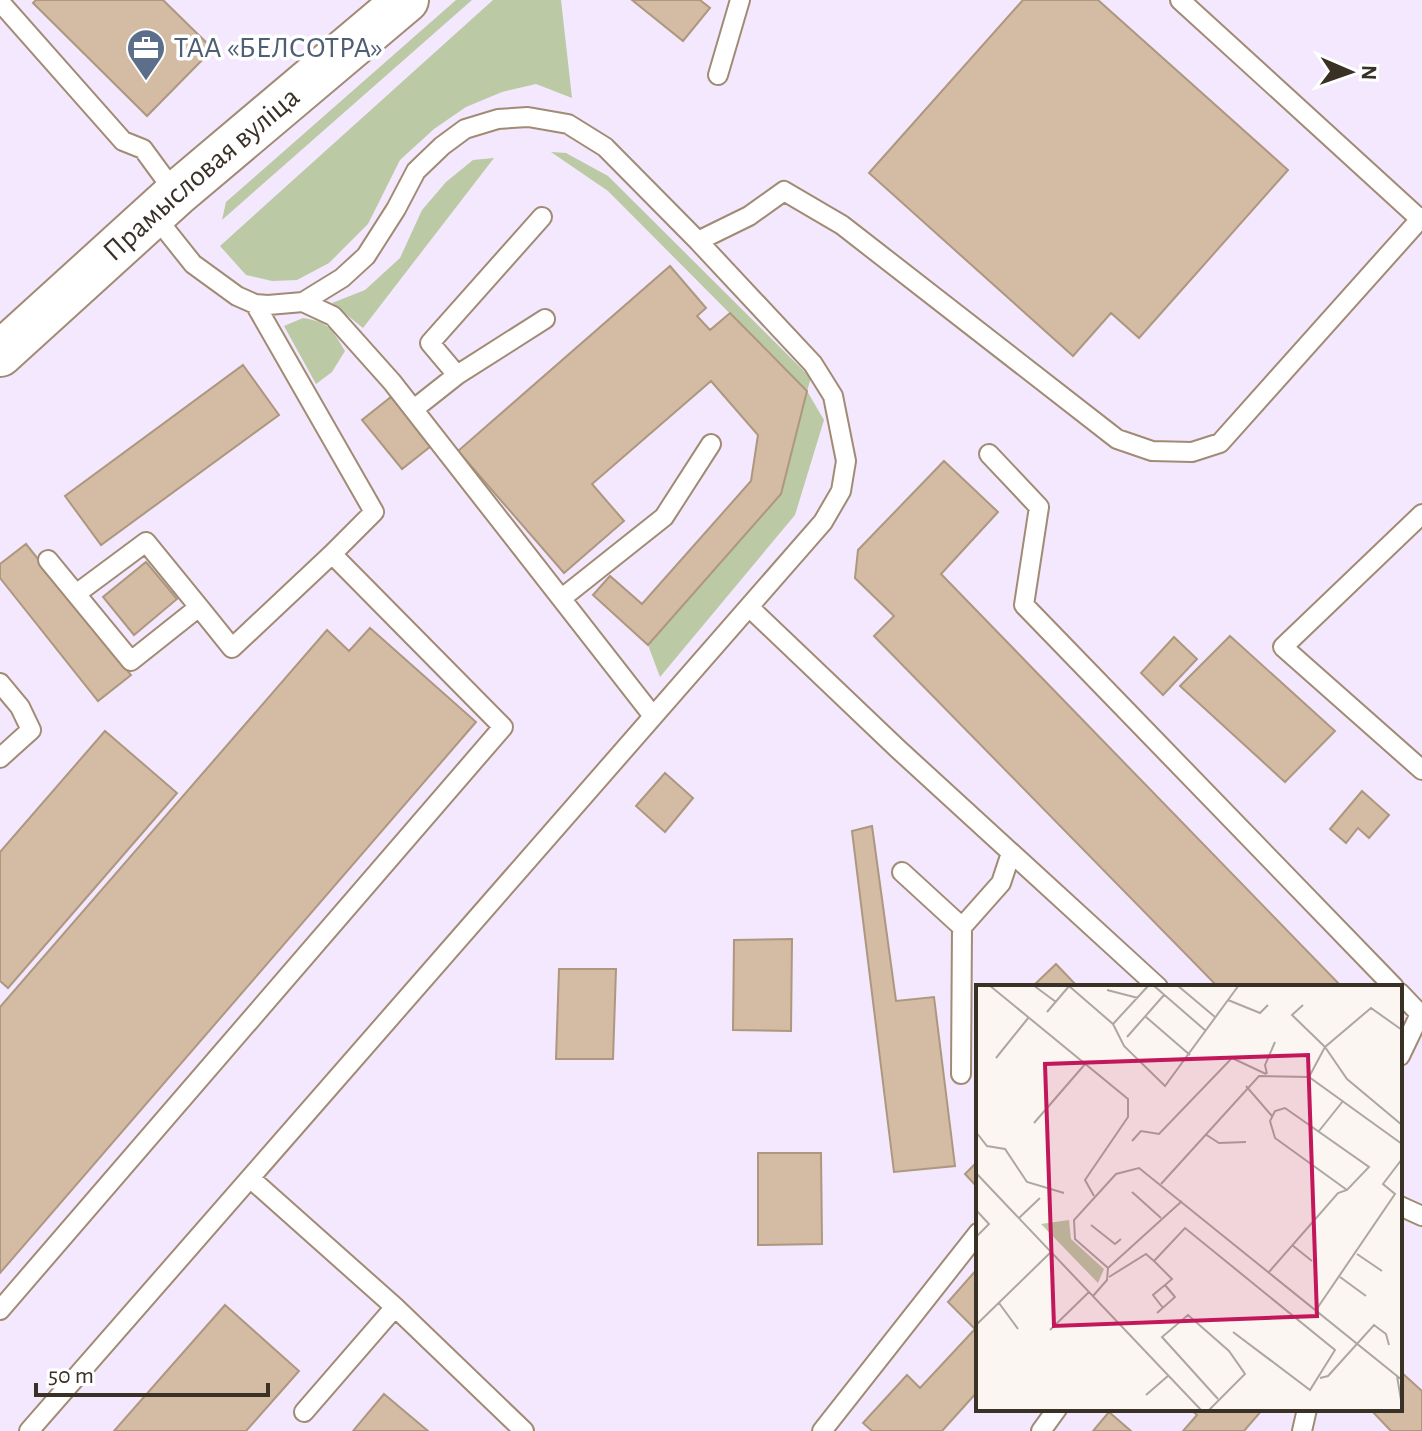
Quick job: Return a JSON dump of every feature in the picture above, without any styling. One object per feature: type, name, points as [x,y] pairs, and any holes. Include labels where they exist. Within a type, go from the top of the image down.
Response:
[{"type":"main road","name":"Прамысловая вуліца","points":[[0,354],[165,204],[406,0]]},
{"type":"lane","points":[[718,75],[740,0]]},
{"type":"lane","points":[[698,241],[749,216],[784,191],[842,225],[1117,439],[1152,451],[1192,452],[1220,443],[1421,218],[1180,0]]},
{"type":"lane","points":[[0,2],[123,141],[143,149],[193,264],[237,296],[255,304],[303,302],[342,278],[366,256],[416,171],[465,129],[498,119],[528,117],[568,124],[605,147],[813,364],[833,396],[846,461],[841,491],[823,522],[35,1429]]},
{"type":"lane","points":[[457,375],[430,343],[542,217]]},
{"type":"lane","points":[[303,302],[333,316],[414,409],[653,716]]},
{"type":"lane","points":[[76,594],[146,542],[232,648],[374,512],[255,304]]},
{"type":"lane","points":[[414,409],[457,375],[545,319]]},
{"type":"lane","points":[[562,598],[664,517],[711,444]]},
{"type":"lane","points":[[989,454],[1039,507],[1024,605],[1392,985]]},
{"type":"lane","points":[[1422,514],[1283,647],[1422,770]]},
{"type":"lane","points":[[0,1310],[503,727],[332,554]]},
{"type":"lane","points":[[48,560],[131,661],[199,607]]},
{"type":"lane","points":[[749,607],[898,749],[1156,985]]},
{"type":"lane","points":[[0,683],[20,707],[31,730],[0,758]]},
{"type":"lane","points":[[961,1074],[962,927],[1001,883],[1011,853]]},
{"type":"lane","points":[[902,872],[962,927]]},
{"type":"lane","points":[[1402,995],[1420,1014],[1402,1052]]},
{"type":"lane","points":[[250,1178],[395,1307],[524,1431]]},
{"type":"lane","points":[[1402,1207],[1422,1216]]},
{"type":"lane","points":[[822,1431],[976,1236]]},
{"type":"lane","points":[[304,1412],[395,1307]]},
{"type":"lane","points":[[1041,1431],[1056,1411]]},
{"type":"lane","points":[[1302,1431],[1307,1411]]},
{"type":"shaded area","points":[[0,0],[1422,0],[1422,1431],[0,1431]]},
{"type":"green space","points":[[456,0],[472,0],[222,220],[226,202]]},
{"type":"green space","points":[[493,0],[561,0],[572,98],[536,84],[502,92],[466,107],[434,129],[400,160],[368,224],[329,263],[297,280],[272,281],[246,275],[220,246]]},
{"type":"green space","points":[[551,152],[566,153],[608,176],[811,378],[807,391],[608,191]]},
{"type":"green space","points":[[494,158],[363,328],[332,303],[365,290],[400,258],[422,210],[446,182],[473,160]]},
{"type":"green space","points":[[303,318],[329,328],[345,351],[332,372],[316,384],[284,326]]},
{"type":"green space","points":[[807,391],[824,420],[795,515],[660,677],[648,645],[781,494]]},
{"type":"building","name":"ТАА «БЕЛСОТРА»","points":[[36,0],[163,0],[213,49],[147,116],[33,3]]},
{"type":"building","points":[[632,0],[700,0],[710,8],[683,41]]},
{"type":"building","points":[[1023,0],[1098,0],[1288,170],[1139,338],[1111,313],[1073,356],[869,173]]},
{"type":"building","points":[[670,266],[706,308],[697,316],[710,330],[730,313],[807,391],[781,494],[648,645],[593,595],[610,576],[642,604],[751,481],[758,435],[711,381],[592,484],[624,521],[564,573],[458,451]]},
{"type":"building","points":[[243,365],[279,415],[101,545],[65,496]]},
{"type":"building","points":[[391,397],[431,446],[402,469],[362,420]]},
{"type":"building","points":[[944,461],[998,512],[941,574],[1340,985],[1216,985],[874,636],[894,616],[855,578],[858,550]]},
{"type":"building","points":[[26,544],[131,675],[98,701],[0,578],[0,564]]},
{"type":"building","points":[[146,562],[177,599],[134,635],[103,597]]},
{"type":"building","points":[[370,628],[476,722],[0,1273],[0,1007],[327,630],[349,651]]},
{"type":"building","points":[[1230,636],[1335,731],[1285,782],[1180,686]]},
{"type":"building","points":[[1174,637],[1197,659],[1163,695],[1141,673]]},
{"type":"building","points":[[105,731],[177,793],[8,988],[0,981],[0,852]]},
{"type":"building","points":[[665,773],[693,798],[665,832],[636,806]]},
{"type":"building","points":[[1362,791],[1389,815],[1369,838],[1358,828],[1346,843],[1330,829]]},
{"type":"building","points":[[872,826],[896,1001],[934,997],[955,1166],[894,1172],[852,831]]},
{"type":"building","points":[[792,939],[791,1031],[733,1030],[734,940]]},
{"type":"building","points":[[1056,964],[1076,985],[1034,985]]},
{"type":"building","points":[[559,969],[616,969],[613,1059],[556,1059]]},
{"type":"building","points":[[758,1153],[821,1153],[822,1244],[758,1245]]},
{"type":"building","points":[[976,1163],[976,1186],[965,1174]]},
{"type":"building","points":[[976,1270],[976,1393],[942,1431],[872,1431],[863,1423],[907,1375],[920,1388],[975,1329],[948,1302]]},
{"type":"building","points":[[225,1305],[299,1371],[246,1431],[114,1431]]},
{"type":"building","points":[[1402,1373],[1422,1391],[1422,1431],[1391,1431],[1372,1411],[1402,1411]]},
{"type":"building","points":[[384,1394],[428,1431],[353,1431]]},
{"type":"building","points":[[1192,1411],[1261,1411],[1244,1431],[1183,1431],[1197,1415]]},
{"type":"building","points":[[1109,1412],[1131,1431],[1093,1431]]},
{"type":"place","name":"ТАА «БЕЛСОТРА»","points":[[146,82]]}]
